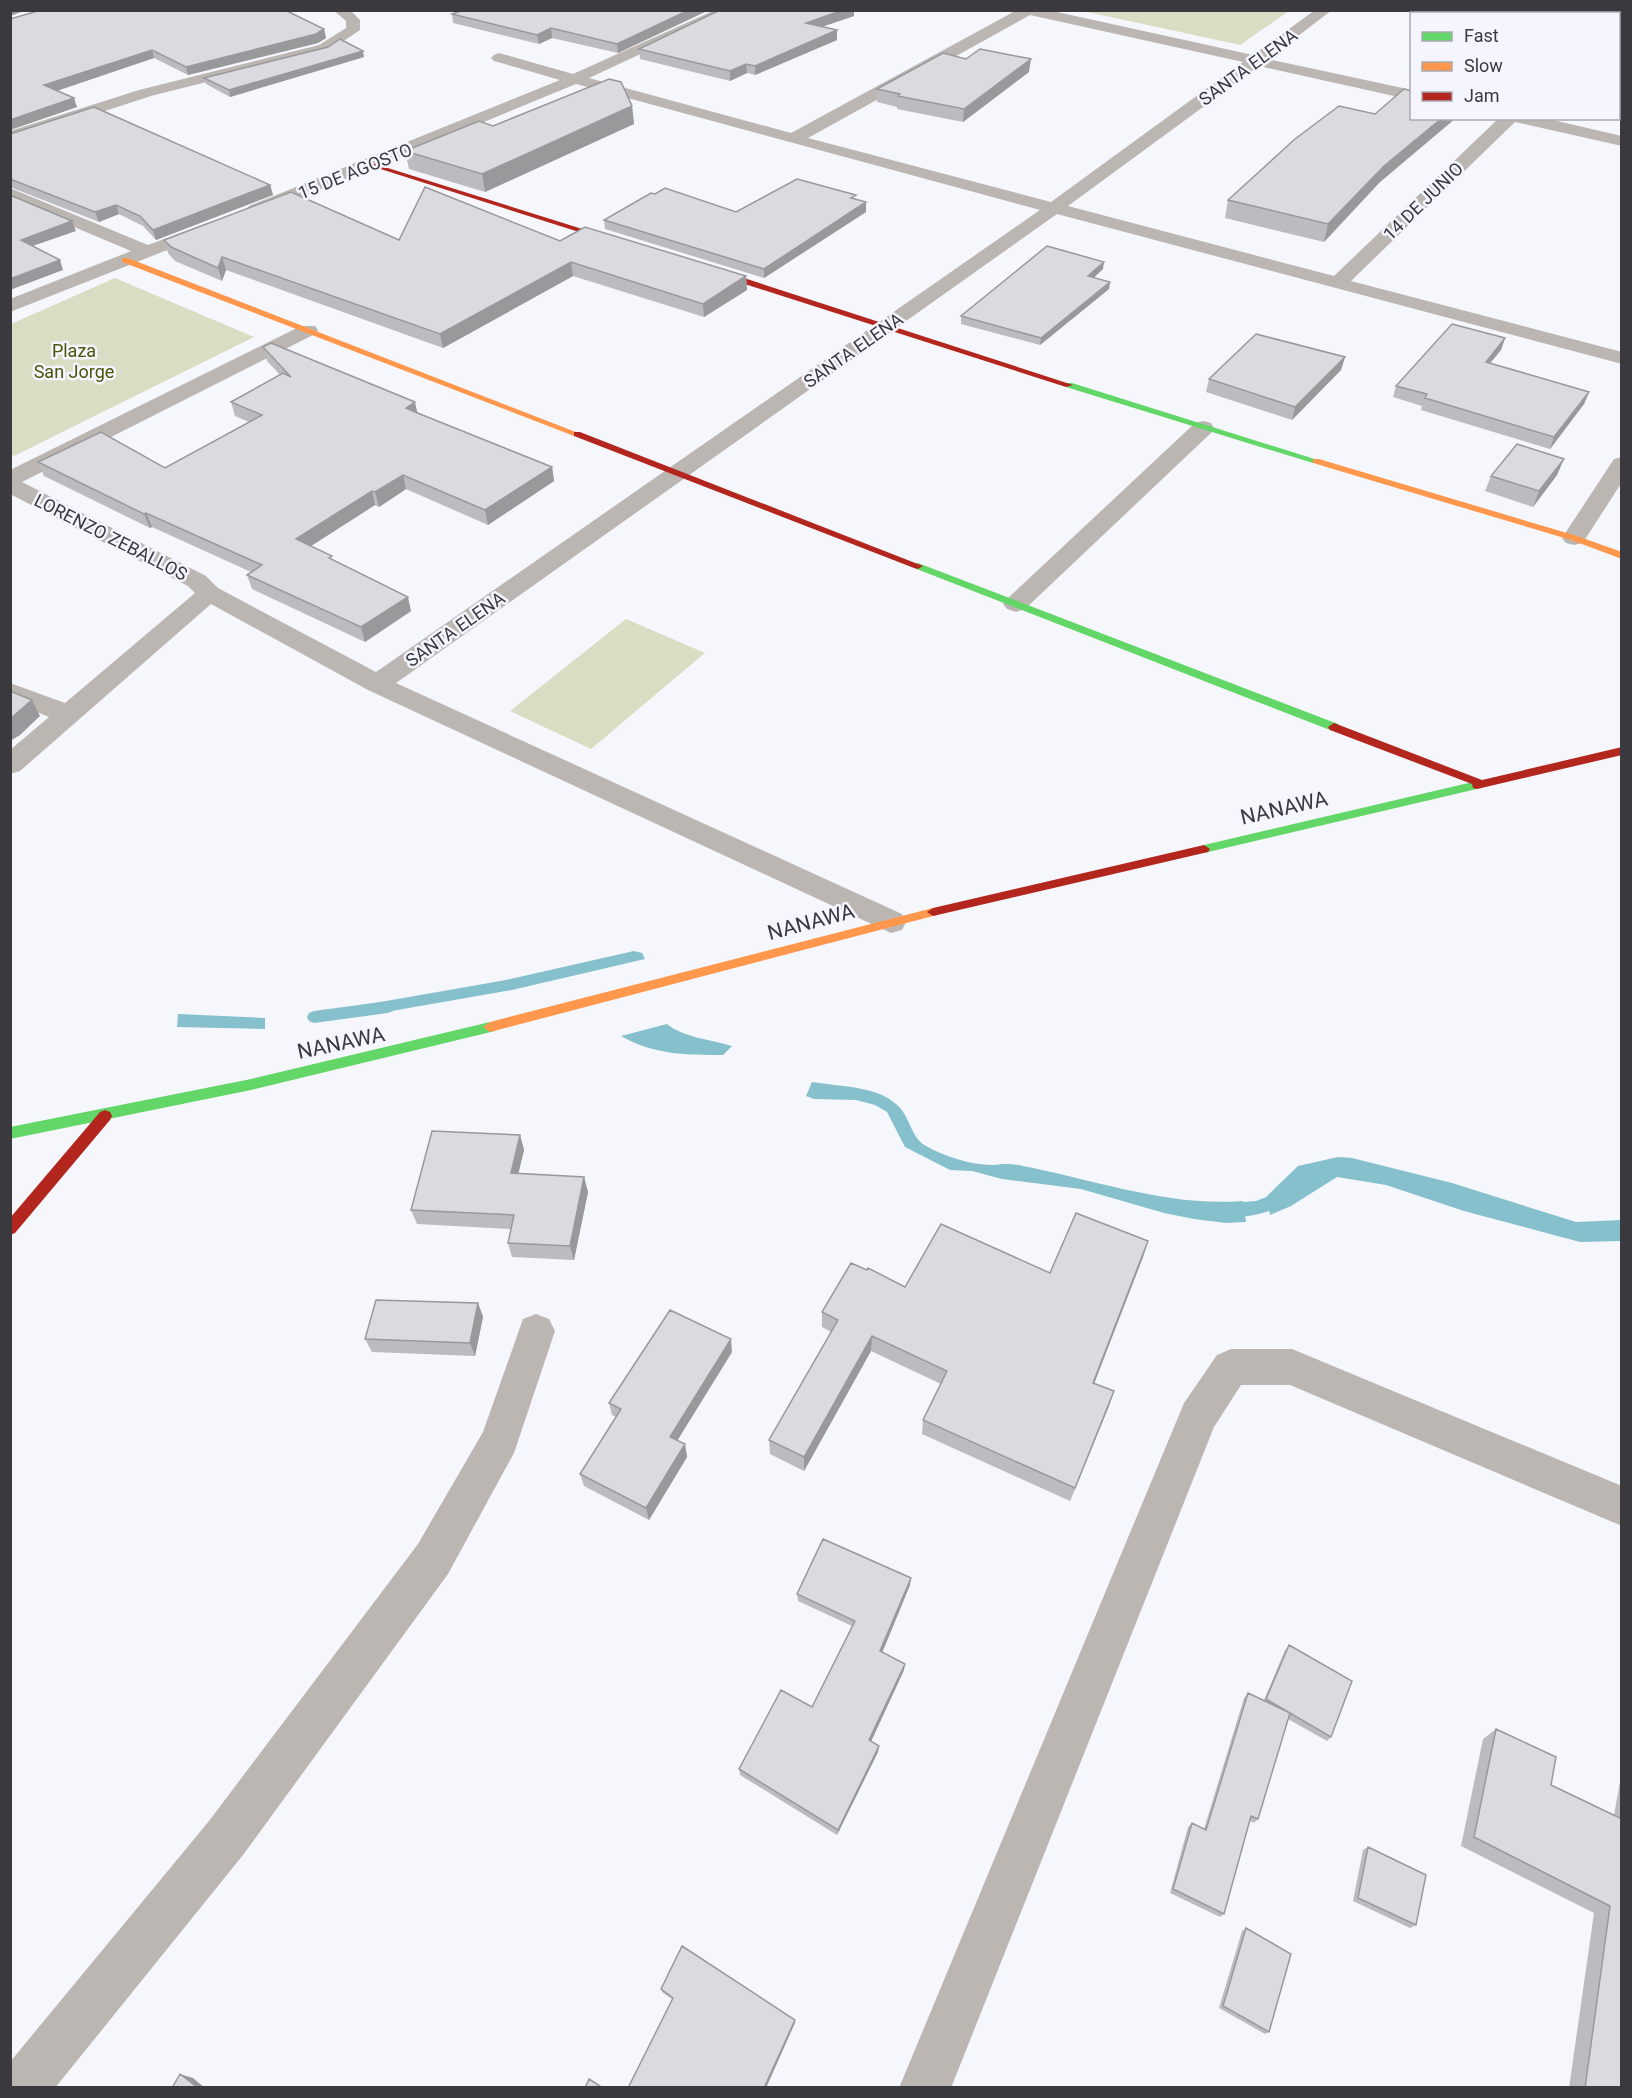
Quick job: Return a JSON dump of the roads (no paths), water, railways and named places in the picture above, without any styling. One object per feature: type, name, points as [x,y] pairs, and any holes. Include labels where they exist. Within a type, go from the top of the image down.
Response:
[{"type":"street","points":[[10,137],[145,93],[324,48],[353,30],[353,20],[340,10]]},
{"type":"street","name":"15 DE AGOSTO","points":[[243,214],[373,165],[578,80],[728,10]]},
{"type":"street","name":"SANTA ELENA","points":[[377,684],[1054,208],[1325,10]]},
{"type":"street","points":[[793,139],[1027,11],[1410,95]]},
{"type":"street","points":[[499,58],[793,139],[1622,358]]},
{"type":"street","name":"14 DE JUNIO","points":[[1338,283],[1507,120]]},
{"type":"street","points":[[1529,120],[1622,141]]},
{"type":"street","points":[[373,165],[636,247]]},
{"type":"street","points":[[10,193],[146,251]]},
{"type":"street","points":[[10,306],[222,222]]},
{"type":"street","points":[[125,260],[1479,783]]},
{"type":"street","points":[[693,264],[1203,428],[1574,538],[1622,556]]},
{"type":"street","points":[[10,479],[308,330]]},
{"type":"street","points":[[1016,604],[1203,428]]},
{"type":"street","points":[[1574,538],[1622,464]]},
{"type":"street","name":"LORENZO ZEBALLOS","points":[[10,485],[197,581],[208,593],[377,684],[891,922]]},
{"type":"street","points":[[10,765],[208,593]]},
{"type":"street","points":[[10,692],[68,714]]},
{"type":"street","name":"NANAWA","points":[[10,1133],[105,1116],[385,1056],[891,922],[1622,751]]},
{"type":"street","points":[[10,1229],[105,1116]]},
{"type":"street","points":[[23,1143],[35,1129]]},
{"type":"street","points":[[22,2088],[226,1838],[433,1559],[500,1440],[536,1331]]},
{"type":"street","points":[[925,2088],[1198,1416],[1231,1367],[1292,1367],[1622,1506]]},
{"type":"water","points":[[634,951],[642,953],[645,959],[512,990],[369,1015],[369,1004],[506,980]]},
{"type":"water","points":[[178,1014],[265,1018],[265,1029],[177,1027]]},
{"type":"water","points":[[667,1024],[689,1035],[732,1046],[723,1055],[671,1053],[646,1047],[621,1036]]},
{"type":"water","points":[[812,1082],[860,1088],[883,1095],[901,1109],[921,1143],[958,1159],[984,1165],[1019,1165],[1132,1191],[1187,1200],[1243,1201],[1246,1222],[1226,1223],[1194,1219],[1164,1213],[1081,1189],[1002,1179],[972,1171],[950,1170],[905,1147],[887,1112],[875,1105],[856,1100],[814,1099],[806,1096]]},
{"type":"water","points":[[1338,1157],[1352,1158],[1452,1183],[1576,1222],[1621,1220],[1621,1241],[1580,1242],[1464,1211],[1386,1185],[1337,1177],[1291,1206],[1270,1215],[1267,1196],[1298,1166]]},
{"type":"waterway","points":[[314,1017],[388,1007]]},
{"type":"waterway","points":[[1223,1209],[1239,1210],[1256,1207],[1287,1196]]},
{"type":"park label","name":"Plaza San Jorge","points":[[74,360]]}]
